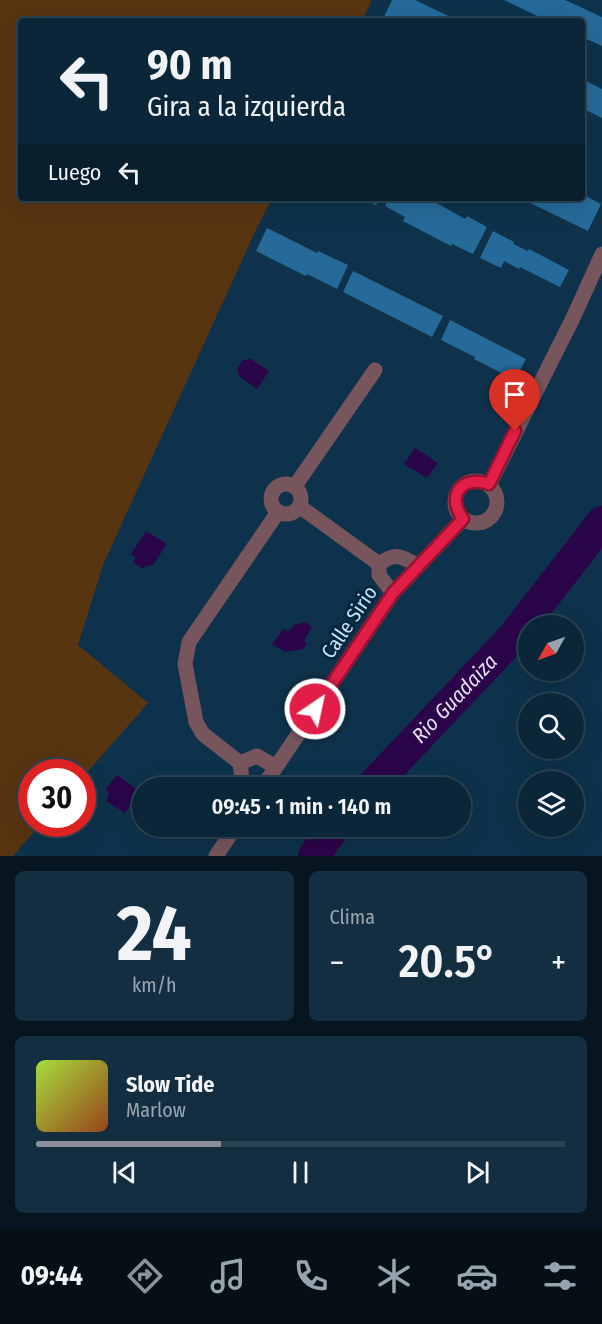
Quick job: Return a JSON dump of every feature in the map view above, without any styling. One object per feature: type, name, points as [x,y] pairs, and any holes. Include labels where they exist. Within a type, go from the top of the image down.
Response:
[{"type":"street","points":[[489,484],[573,318],[602,254]]},
{"type":"street","points":[[295,486],[375,370]]},
{"type":"street","points":[[478,481],[489,484],[496,493],[498,504],[494,515],[485,522],[474,524],[463,519],[456,511],[455,500],[459,489],[467,483],[478,481]]},
{"type":"street","points":[[288,483],[295,486],[302,499],[299,507],[290,513],[278,512],[271,498],[273,490],[279,484],[288,483]]},
{"type":"street","points":[[299,507],[379,564]]},
{"type":"street","points":[[242,777],[240,763],[203,734],[196,722],[185,664],[189,642],[278,512]]},
{"type":"street","name":"Calle Sirio","points":[[269,777],[393,593],[463,519]]},
{"type":"street","points":[[379,564],[389,557],[398,555],[419,566]]},
{"type":"street","points":[[379,564],[379,575],[393,593]]},
{"type":"street","points":[[240,763],[257,756],[276,767]]},
{"type":"street","points":[[216,856],[229,837]]},
{"type":"shaded area","points":[[0,0],[372,0],[363,18],[18,18],[18,201],[270,201],[103,565],[78,645],[148,703],[96,762],[96,759],[18,759],[18,837],[30,837],[13,856],[0,856]]},
{"type":"shaded area","points":[[251,359],[269,371],[257,389],[239,376],[237,368],[243,360]]},
{"type":"shaded area","points":[[415,448],[438,463],[427,478],[404,464]]},
{"type":"shaded area","points":[[146,531],[167,544],[153,565],[145,566],[143,569],[133,562],[136,557],[131,554]]},
{"type":"shaded area","points":[[305,622],[312,627],[304,640],[307,643],[303,649],[285,652],[272,644],[283,629],[289,631],[294,625]]},
{"type":"shaded area","points":[[117,775],[132,786],[132,802],[125,813],[106,801],[109,793],[105,790]]},
{"type":"building","points":[[392,0],[415,0],[453,18],[383,18]]},
{"type":"building","points":[[504,0],[565,0],[602,17],[602,46],[585,38],[585,18],[542,18]]},
{"type":"building","points":[[585,80],[602,89],[602,118],[585,110]]},
{"type":"building","points":[[585,196],[601,204],[588,231],[526,201],[585,201]]},
{"type":"building","points":[[388,201],[433,201],[465,219],[467,216],[487,227],[473,254],[452,244],[451,246],[403,221],[405,217],[385,206]]},
{"type":"building","points":[[267,228],[317,253],[318,251],[348,265],[337,289],[256,251]]},
{"type":"building","points":[[493,231],[514,242],[513,244],[528,251],[529,249],[569,270],[560,287],[504,261],[501,268],[480,258]]},
{"type":"building","points":[[353,271],[443,316],[432,337],[343,292]]},
{"type":"building","points":[[450,320],[526,359],[515,380],[441,340]]},
{"type":"waterway","name":"Rio Guadaiza","points":[[380,777],[513,637],[602,522]]},
{"type":"waterway","name":"Rio Guadaiza","points":[[314,856],[327,837]]},
{"type":"route","points":[[315,709],[393,593],[463,519],[456,511],[455,500],[459,489],[467,483],[478,481],[489,484],[515,431]]}]
